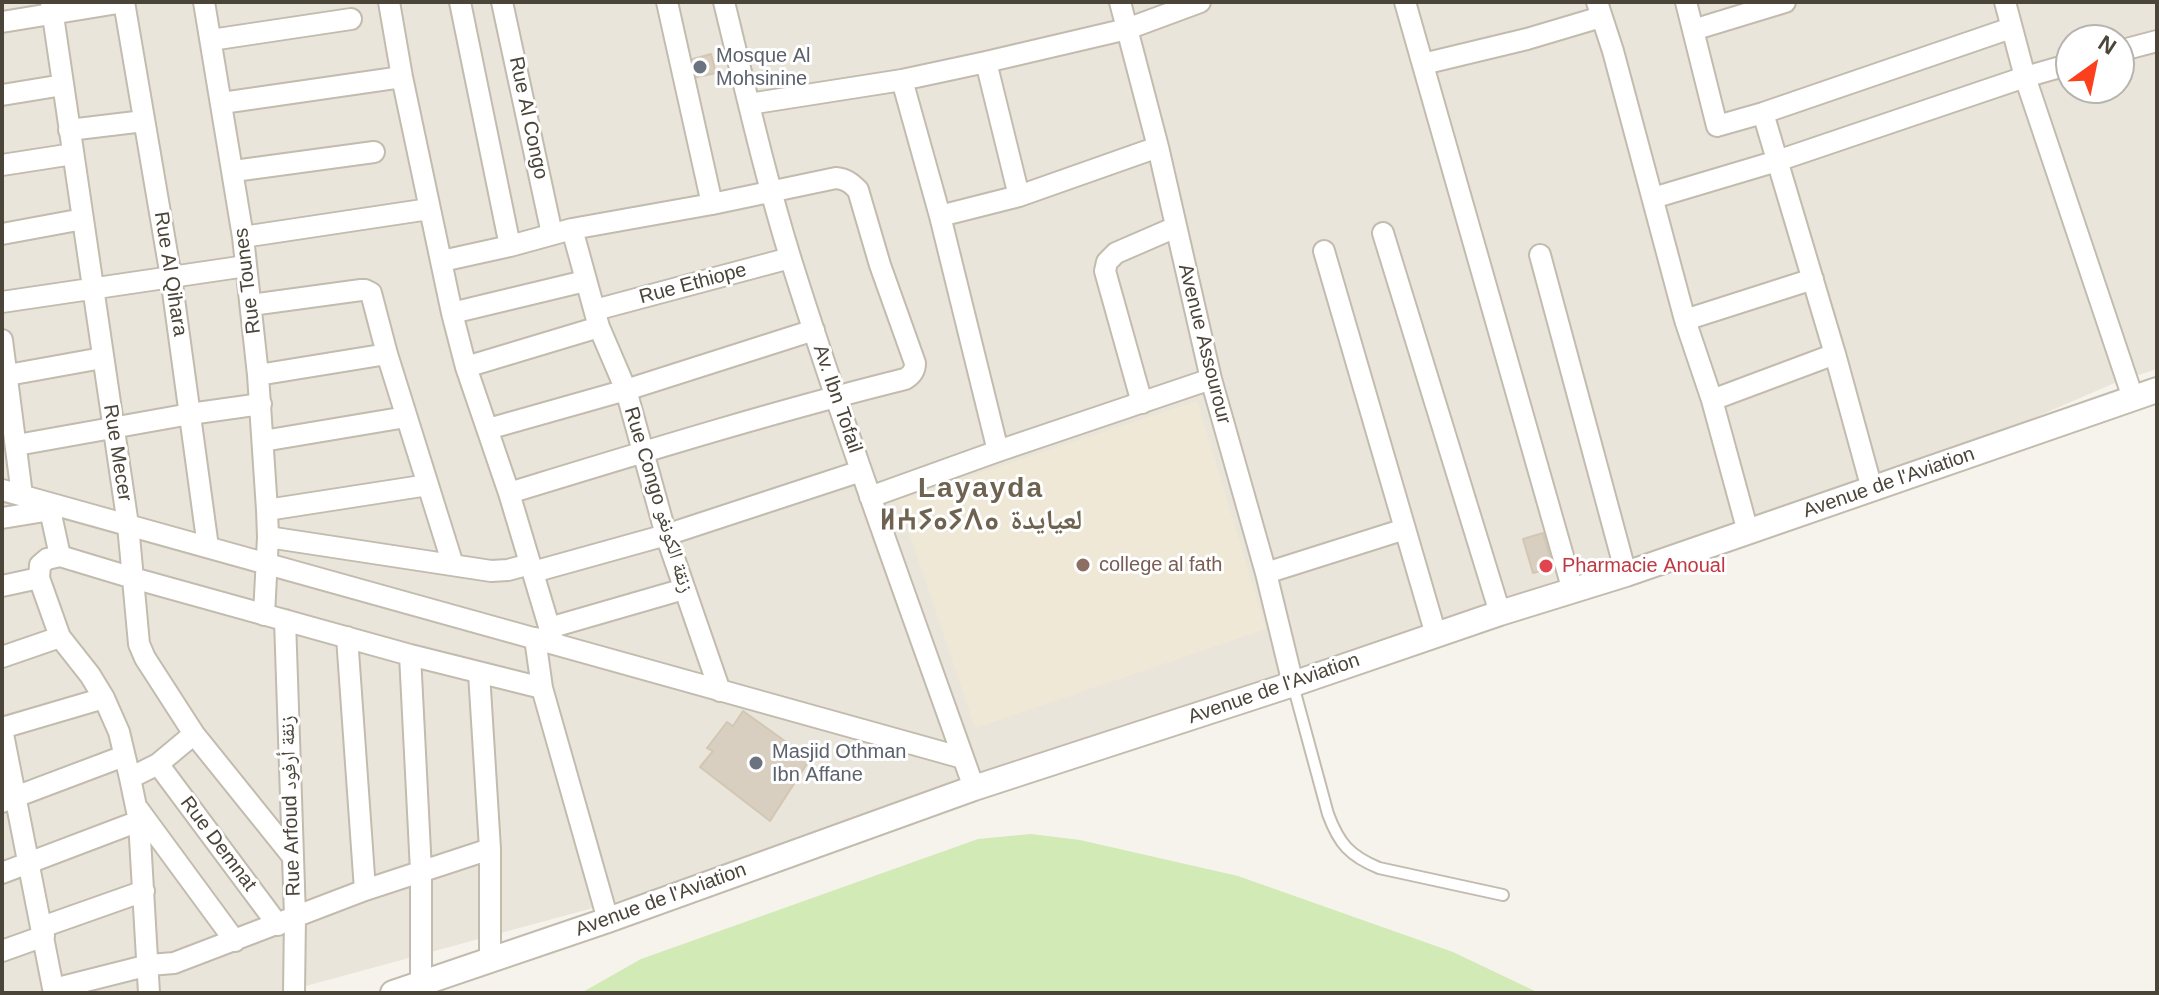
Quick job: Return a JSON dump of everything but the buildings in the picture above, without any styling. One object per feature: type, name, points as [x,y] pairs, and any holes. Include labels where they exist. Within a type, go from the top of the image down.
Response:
[{"type":"street","points":[[2,22],[52,8],[124,2]]},
{"type":"street","name":"Rue Al Qihara","points":[[124,2],[171,277],[208,547]]},
{"type":"street","name":"Rue Tounes","points":[[204,2],[234,171],[251,305],[261,404],[268,537],[266,562]]},
{"type":"street","points":[[389,2],[452,313],[466,367],[532,568],[546,636],[542,688],[608,920]]},
{"type":"street","points":[[460,2],[510,246]]},
{"type":"street","name":"Rue Al Congo","points":[[502,2],[562,232],[585,281]]},
{"type":"street","points":[[667,2],[712,204]]},
{"type":"street","name":"Av. Ibn Tofail","points":[[724,2],[790,258],[870,497],[974,788]]},
{"type":"street","name":"Avenue Assourour","points":[[1120,2],[1158,147],[1211,379],[1266,573],[1293,684]]},
{"type":"street","points":[[749,104],[902,80],[986,62],[1127,29],[1200,2]]},
{"type":"street","points":[[1405,2],[1573,591]]},
{"type":"street","points":[[1686,2],[1717,126],[2011,28]]},
{"type":"street","points":[[1693,30],[1785,2]]},
{"type":"street","points":[[2005,2],[2025,77],[2133,398]]},
{"type":"street","name":"Rue Mecer","points":[[52,8],[128,525],[139,644],[194,734],[293,857]]},
{"type":"street","points":[[1423,64],[1527,39],[1599,9],[1685,320],[1712,400],[1748,532]]},
{"type":"street","points":[[211,40],[351,19]]},
{"type":"street","points":[[2135,47],[2157,41]]},
{"type":"street","points":[[986,62],[1019,196]]},
{"type":"street","points":[[1653,198],[1777,161],[2055,69]]},
{"type":"street","points":[[222,103],[402,77]]},
{"type":"street","points":[[902,80],[940,216],[998,451]]},
{"type":"street","points":[[2,95],[63,85]]},
{"type":"street","points":[[1763,113],[1872,489]]},
{"type":"street","points":[[69,130],[144,121]]},
{"type":"street","points":[[940,216],[1019,196],[1158,147]]},
{"type":"street","points":[[234,171],[374,152]]},
{"type":"street","points":[[2,165],[73,154]]},
{"type":"street","points":[[442,261],[562,232],[836,178],[851,183],[858,190],[880,265],[915,363],[912,375],[905,379],[644,451],[509,493]]},
{"type":"street","points":[[243,237],[429,209]]},
{"type":"street","points":[[2,234],[83,219]]},
{"type":"street","points":[[1142,403],[1105,271],[1107,262],[1116,253],[1176,227]]},
{"type":"street","points":[[1383,233],[1500,613]]},
{"type":"street","points":[[1324,251],[1436,635]]},
{"type":"street","points":[[1540,255],[1626,574]]},
{"type":"street","name":"Rue Ethiope","points":[[466,367],[597,318],[790,258]]},
{"type":"street","points":[[2,302],[246,266]]},
{"type":"street","points":[[1685,320],[1813,279]]},
{"type":"street","points":[[452,313],[585,281]]},
{"type":"street","name":"Rue Congo زنقة الكونغو","points":[[585,281],[626,390],[666,535],[720,691]]},
{"type":"street","points":[[251,305],[368,291],[372,296],[453,565]]},
{"type":"street","points":[[488,429],[626,390],[814,330]]},
{"type":"street","points":[[2,340],[8,375],[7,415],[17,445],[12,492],[57,509],[546,636],[720,691],[963,758]]},
{"type":"street","points":[[258,375],[387,354]]},
{"type":"street","points":[[1712,400],[1835,354]]},
{"type":"street","points":[[8,375],[102,358]]},
{"type":"street","points":[[870,497],[1211,379]]},
{"type":"street","name":"Avenue de l'Aviation","points":[[393,993],[608,920],[974,788],[1626,574],[2157,390]]},
{"type":"street","points":[[17,445],[261,404]]},
{"type":"street","points":[[263,441],[406,417]]},
{"type":"street","points":[[268,537],[491,571],[532,568],[666,535],[861,471]]},
{"type":"street","points":[[267,510],[428,485]]},
{"type":"street","points":[[2,518],[57,509]]},
{"type":"street","points":[[57,509],[60,556]]},
{"type":"street","points":[[1266,573],[1405,529]]},
{"type":"street","points":[[149,993],[138,814],[119,732],[90,675],[60,637],[39,578],[42,562],[60,556],[410,655],[542,688]]},
{"type":"street","points":[[264,615],[266,562]]},
{"type":"street","points":[[2,586],[39,578]]},
{"type":"street","points":[[546,636],[684,589]]},
{"type":"street","name":"Rue Arfoud زنقة أرفود","points":[[285,620],[293,857],[286,921],[294,993]]},
{"type":"street","points":[[2,657],[60,637]]},
{"type":"street","points":[[347,637],[365,890]]},
{"type":"street","points":[[410,655],[421,871],[421,984]]},
{"type":"street","points":[[479,673],[490,849],[490,959]]},
{"type":"street","points":[[104,698],[2,728],[9,800],[29,863],[54,991],[149,965],[174,963],[365,890],[490,849]]},
{"type":"street","points":[[130,778],[158,764],[194,734]]},
{"type":"street","points":[[9,800],[124,756]]},
{"type":"street","name":"Rue Demnat","points":[[158,764],[286,921]]},
{"type":"street","points":[[2,873],[138,814]]},
{"type":"street","points":[[138,814],[235,941]]},
{"type":"street","points":[[2,951],[144,891]]},
{"type":"lane","points":[[1293,684],[1334,833],[1346,848],[1361,861],[1379,868],[1503,895]]},
{"type":"shaded area","points":[[2,2],[2157,2],[2157,369],[2117,382],[1791,523],[1101,760],[615,902],[280,993],[2,993]]},
{"type":"shaded area","name":"college al fath","points":[[1197,401],[1266,629],[975,728],[898,500]]},
{"type":"green space","points":[[1031,834],[1080,840],[1238,876],[1453,952],[1539,993],[581,993],[641,959],[978,839]]},
{"type":"place","name":"Mosque Al Mohsinine","points":[[700,67]]},
{"type":"place","name":"college al fath","points":[[1083,565]]},
{"type":"place","name":"Pharmacie Anoual","points":[[1546,566]]},
{"type":"place","name":"Masjid Othman Ibn Affane","points":[[756,763]]},
{"type":"district","name":"Layayda ⵍⵄⵢⴰⵢⴷⴰ لعيايدة","points":[[981,505]]}]
